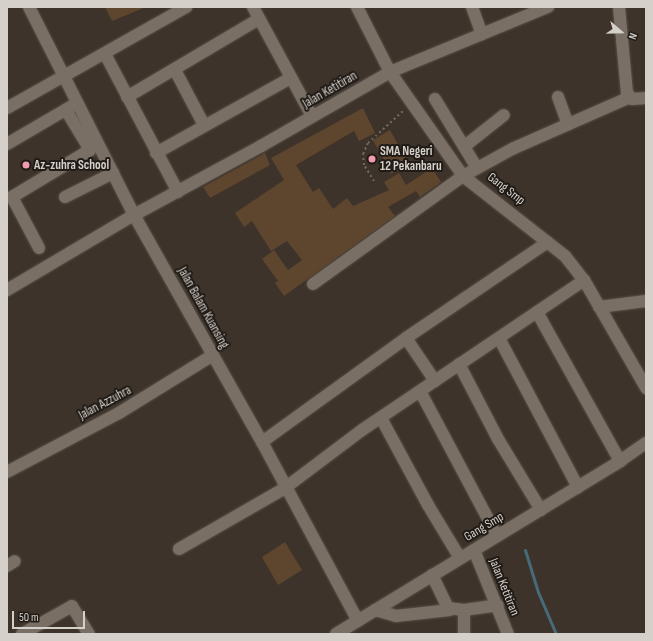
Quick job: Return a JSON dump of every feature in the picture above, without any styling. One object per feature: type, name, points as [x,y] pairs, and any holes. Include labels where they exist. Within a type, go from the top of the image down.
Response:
[{"type":"street","name":"Jalan Balam Kuansing","points":[[29,7],[66,77],[134,215],[262,442],[285,488],[358,621]]},
{"type":"street","points":[[7,108],[66,77],[186,7]]},
{"type":"street","points":[[253,7],[312,116]]},
{"type":"street","name":"Gang Smp","points":[[356,7],[390,72],[463,176],[565,256],[584,280],[646,388]]},
{"type":"street","points":[[472,7],[482,34]]},
{"type":"street","name":"Jalan Ketitiran","points":[[7,290],[134,215],[178,192],[390,72],[482,34],[534,10],[548,7]]},
{"type":"street","points":[[619,7],[628,98]]},
{"type":"street","points":[[127,97],[259,19]]},
{"type":"street","points":[[105,54],[156,153],[178,192]]},
{"type":"street","points":[[175,70],[204,124]]},
{"type":"street","points":[[156,153],[204,124],[291,78]]},
{"type":"street","points":[[558,97],[568,124]]},
{"type":"street","points":[[312,284],[463,176],[514,148],[628,98],[646,98]]},
{"type":"street","points":[[435,99],[466,145],[478,168]]},
{"type":"street","points":[[7,144],[79,103]]},
{"type":"street","points":[[39,248],[12,197],[90,150],[66,110]]},
{"type":"street","points":[[466,145],[504,115]]},
{"type":"street","points":[[65,197],[113,173]]},
{"type":"street","points":[[262,442],[406,338],[548,242]]},
{"type":"street","points":[[179,549],[285,488],[381,418],[584,280]]},
{"type":"street","points":[[599,306],[646,301]]},
{"type":"street","points":[[537,312],[620,461]]},
{"type":"street","points":[[406,338],[435,381]]},
{"type":"street","points":[[499,338],[578,487]]},
{"type":"street","name":"Jalan Azzuhra","points":[[7,472],[119,413],[213,355]]},
{"type":"street","points":[[459,364],[498,440],[541,510]]},
{"type":"street","points":[[420,391],[497,536]]},
{"type":"street","points":[[381,418],[428,505],[460,558]]},
{"type":"street","name":"Gang Smp","points":[[336,634],[348,631],[358,621],[375,610],[541,510],[646,443]]},
{"type":"street","name":"Jalan Ketitiran","points":[[474,550],[498,605],[508,634]]},
{"type":"street","points":[[432,575],[446,606],[450,610]]},
{"type":"street","points":[[375,610],[396,616],[450,610],[464,610],[498,605]]},
{"type":"street","points":[[22,634],[72,606],[89,634]]},
{"type":"street","points":[[464,610],[464,634]]},
{"type":"path","points":[[374,181],[364,165],[364,154],[368,143],[412,102]]},
{"type":"building","points":[[105,7],[146,7],[112,21]]},
{"type":"building","points":[[363,108],[375,133],[359,141],[354,131],[296,165],[313,192],[319,188],[333,209],[347,198],[353,206],[389,190],[384,182],[399,173],[406,185],[432,168],[441,182],[420,197],[416,191],[388,207],[395,216],[284,296],[275,283],[278,281],[262,259],[274,250],[288,270],[302,260],[287,241],[271,251],[252,221],[244,227],[235,213],[284,180],[271,158]]},
{"type":"building","points":[[390,130],[409,164],[391,174],[373,140]]},
{"type":"building","points":[[265,153],[270,165],[210,198],[203,187]]},
{"type":"building","points":[[285,542],[302,570],[278,585],[262,557]]},
{"type":"waterway","points":[[525,550],[538,592],[556,634]]},
{"type":"place","name":"SMA Negeri 12 Pekanbaru","points":[[372,159]]},
{"type":"place","name":"Az-zuhra School","points":[[26,165]]}]
